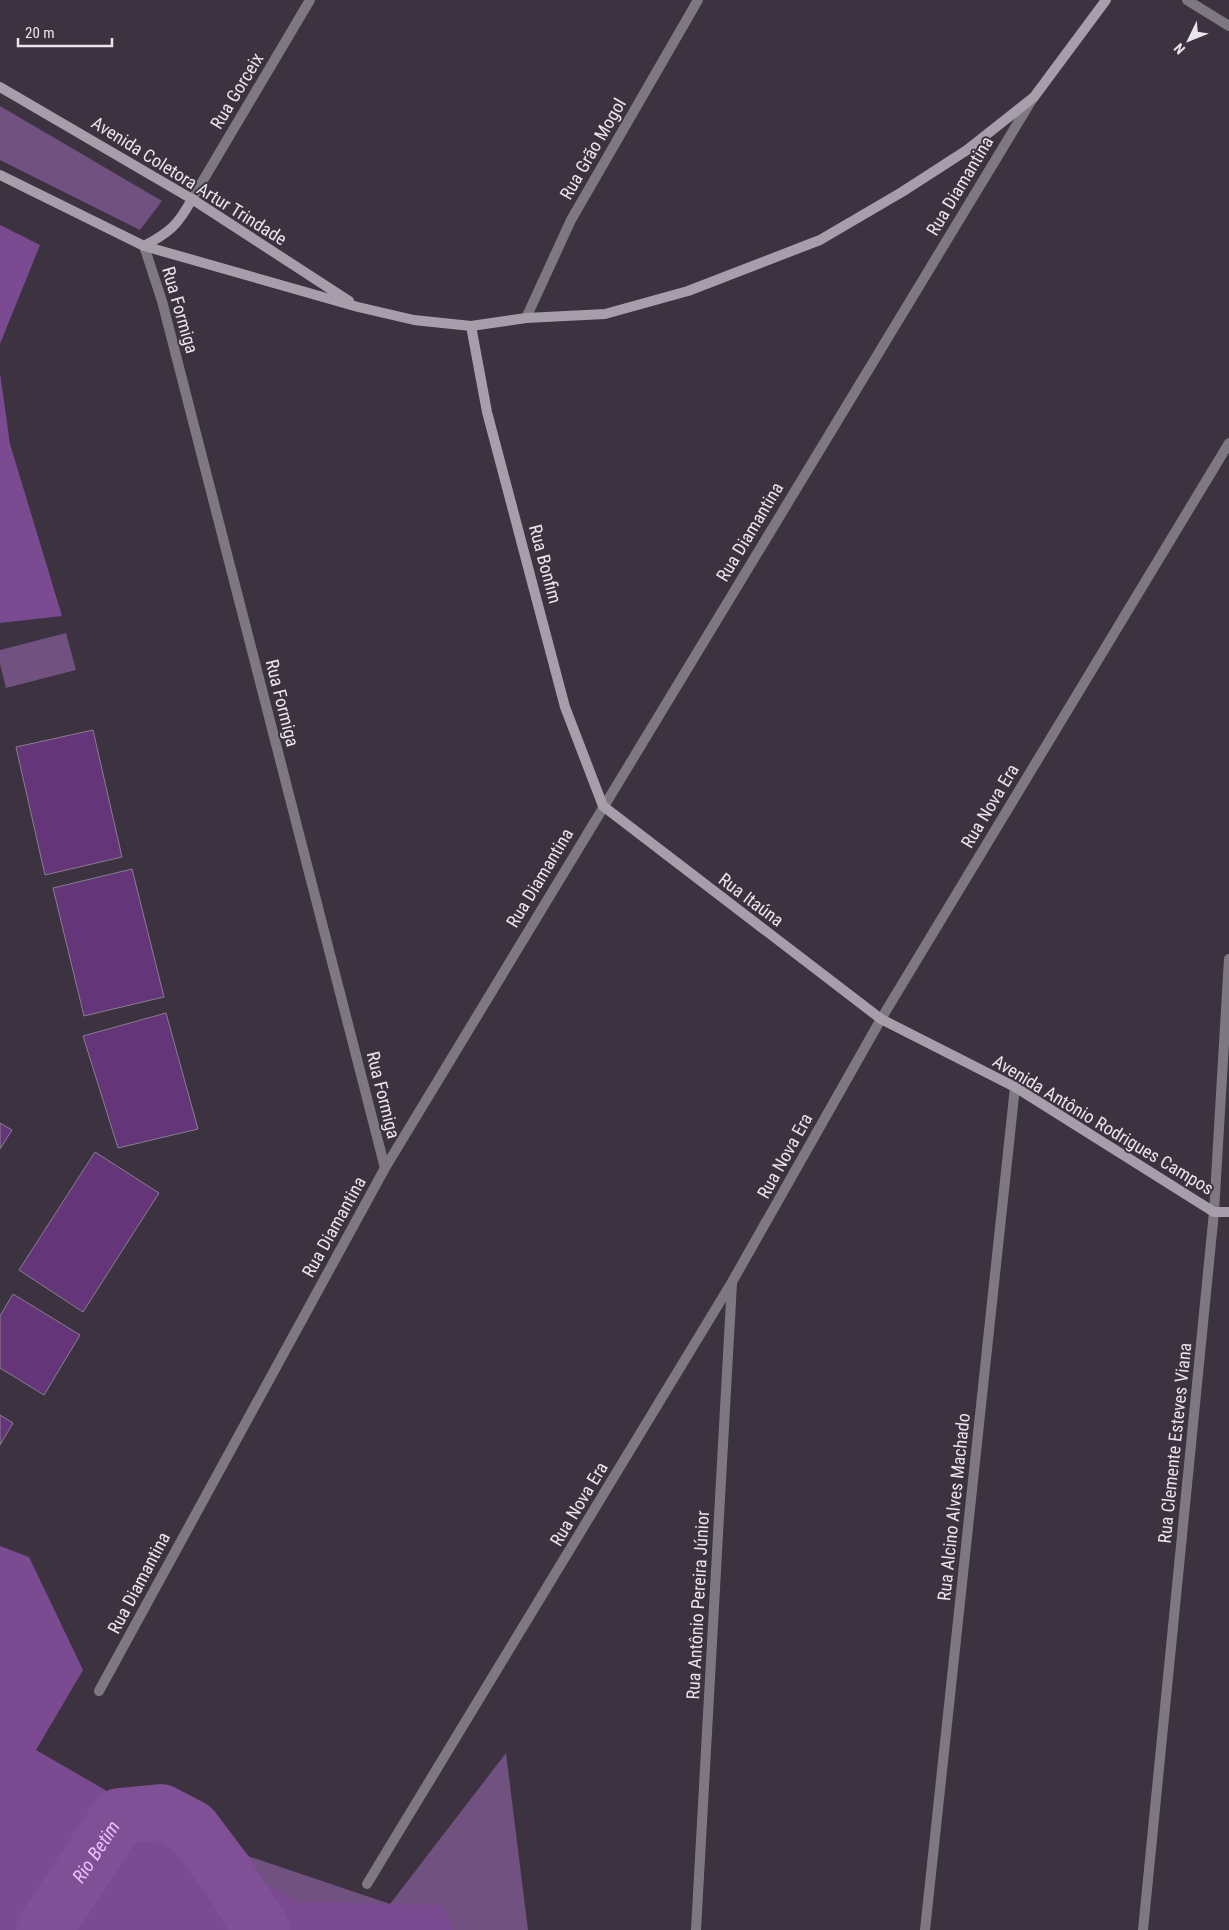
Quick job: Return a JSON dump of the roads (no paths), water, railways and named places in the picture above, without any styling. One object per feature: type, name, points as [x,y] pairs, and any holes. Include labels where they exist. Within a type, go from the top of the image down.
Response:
[{"type":"main road","name":"Avenida Coletora Artur Trindade","points":[[0,175],[144,246],[358,307],[414,320],[471,326],[526,318],[606,314],[688,291],[820,240],[902,192],[967,150],[1034,97],[1106,0]]},
{"type":"main road","name":"Avenida Coletora Artur Trindade","points":[[0,87],[192,199],[358,307]]},
{"type":"main road","points":[[144,246],[167,233],[182,218],[192,199]]},
{"type":"main road","name":"Rua Bonfim","points":[[471,326],[488,412],[565,707],[603,806]]},
{"type":"main road","name":"Rua Itaúna","points":[[603,806],[881,1019]]},
{"type":"main road","name":"Avenida Antônio Rodrigues Campos","points":[[881,1019],[1015,1087],[1214,1212],[1229,1212]]},
{"type":"street","name":"Rua Gorceix","points":[[192,199],[310,0]]},
{"type":"street","name":"Rua Grão Mogol","points":[[526,318],[571,220],[698,0]]},
{"type":"street","points":[[1187,0],[1229,26]]},
{"type":"street","name":"Rua Diamantina","points":[[99,1691],[385,1168],[1034,97]]},
{"type":"street","name":"Rua Formiga","points":[[144,246],[162,301],[385,1168]]},
{"type":"street","name":"Rua Nova Era","points":[[367,1884],[732,1282],[881,1019],[1229,443]]},
{"type":"street","name":"Rua Clemente Esteves Viana","points":[[1143,1930],[1214,1212],[1229,959]]},
{"type":"street","name":"Rua Alcino Alves Machado","points":[[925,1930],[1015,1087]]},
{"type":"street","name":"Rua Antônio Pereira Júnior","points":[[696,1930],[732,1282]]},
{"type":"waterway","name":"Rio Betim","points":[[44,1930],[119,1816],[161,1812],[192,1828],[226,1873],[262,1930]]}]
